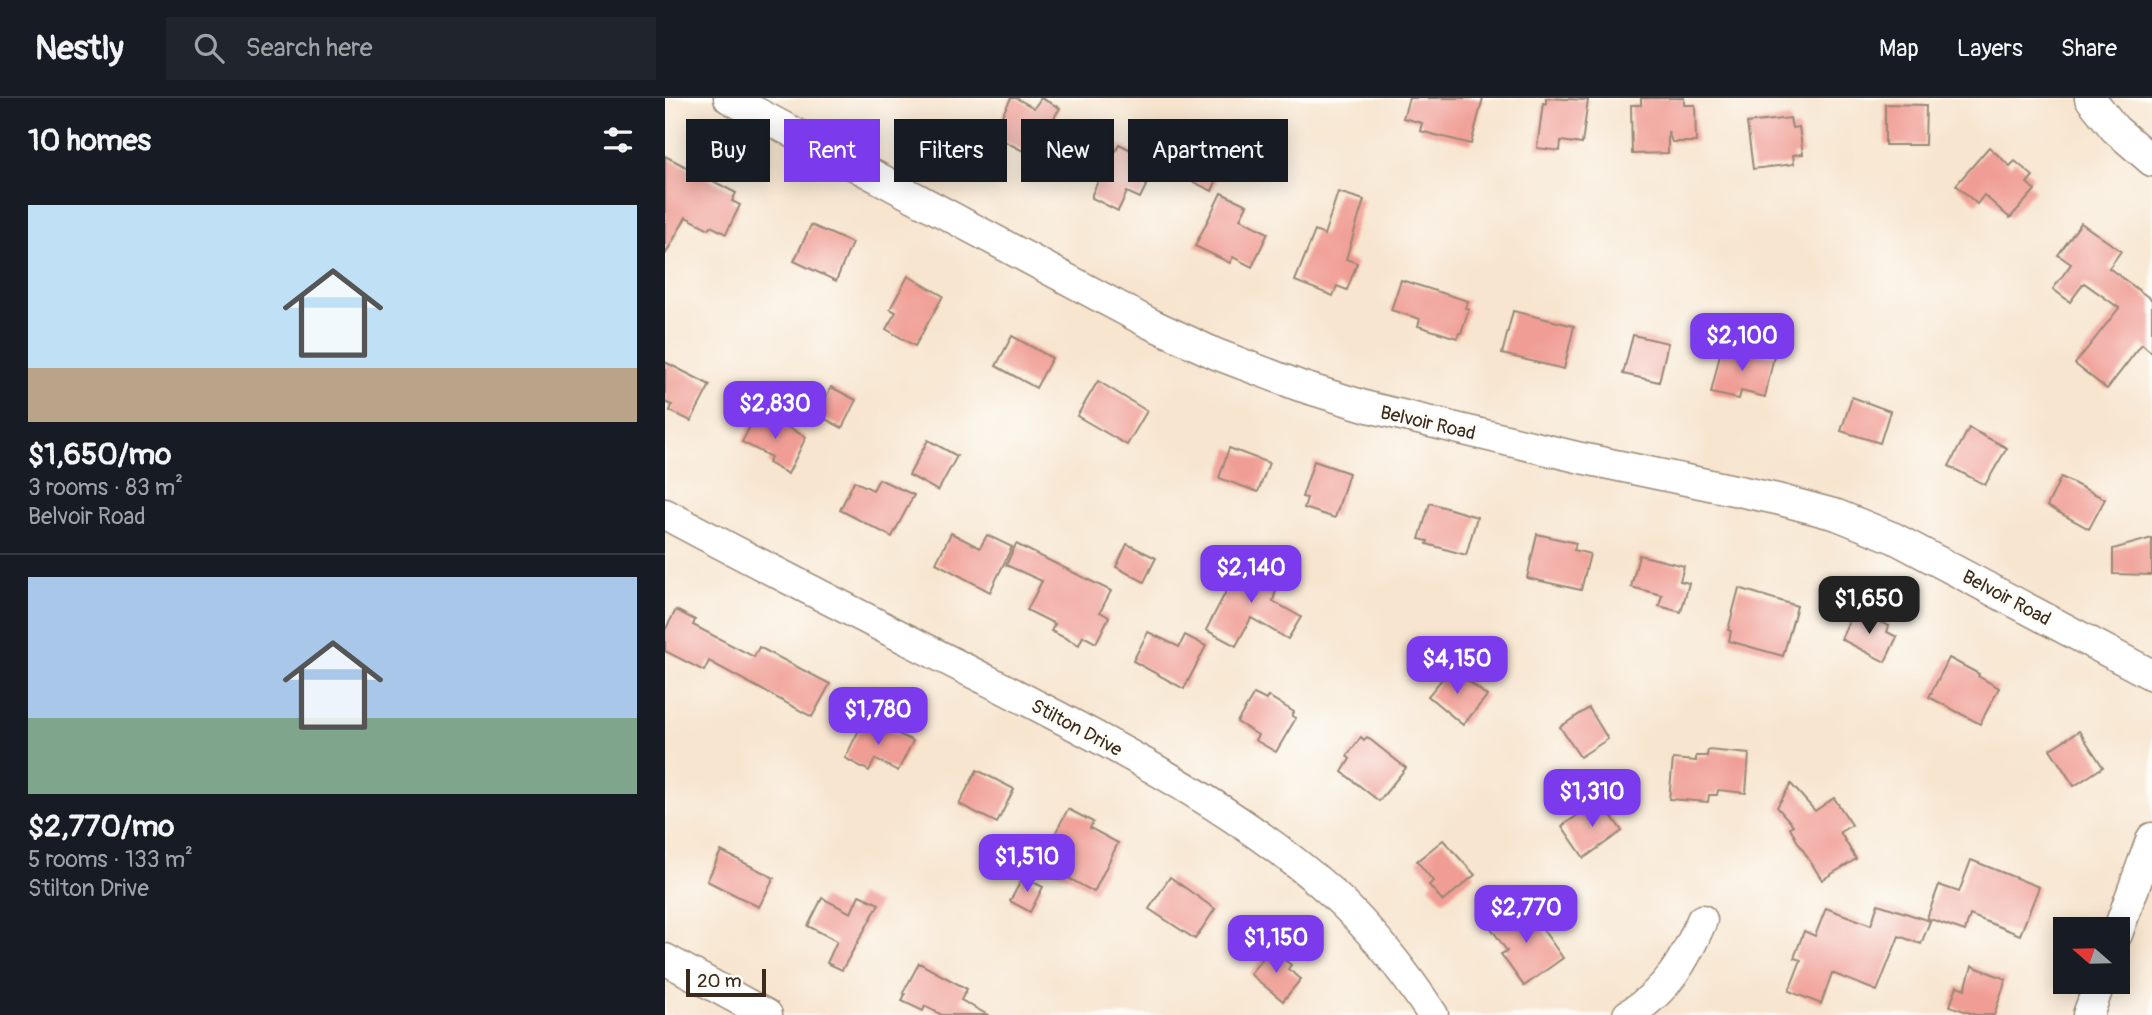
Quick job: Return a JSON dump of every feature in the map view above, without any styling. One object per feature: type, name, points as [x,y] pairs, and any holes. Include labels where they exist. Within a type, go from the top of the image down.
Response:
[{"type":"street","name":"Belvoir Road","points":[[729,98],[1151,324],[1216,354],[1300,386],[1369,407],[1837,515],[1894,538],[2152,675]]},
{"type":"street","points":[[2089,98],[2115,129],[2152,161]]},
{"type":"street","name":"Stilton Drive","points":[[665,514],[1113,745],[1232,818],[1285,854],[1334,895],[1378,942],[1433,1015]]},
{"type":"street","points":[[2123,917],[2152,838]]},
{"type":"street","points":[[1628,1015],[1650,1002],[1669,981],[1688,952],[1702,920]]},
{"type":"street","points":[[665,959],[767,1015]]},
{"type":"street","points":[[2088,1015],[2096,994]]},
{"type":"building","points":[[1011,98],[1034,108],[1041,98],[1060,108],[1056,119],[1021,119],[1021,150],[1007,143],[1007,119],[1000,119]]},
{"type":"building","points":[[1409,98],[1483,98],[1471,144],[1420,131],[1422,123],[1403,118]]},
{"type":"building","points":[[1546,98],[1588,100],[1582,144],[1561,141],[1560,151],[1537,148]]},
{"type":"building","points":[[1641,98],[1684,98],[1684,105],[1695,105],[1696,142],[1672,142],[1668,131],[1668,153],[1632,154],[1631,105],[1641,105]]},
{"type":"building","points":[[1885,104],[1926,105],[1925,145],[1885,145]]},
{"type":"building","points":[[1790,118],[1792,128],[1799,127],[1803,154],[1793,155],[1794,164],[1753,169],[1747,123]]},
{"type":"building","points":[[1119,144],[1128,148],[1128,182],[1148,182],[1140,198],[1127,192],[1118,211],[1092,198],[1098,182],[1114,182],[1114,150],[1116,151]]},
{"type":"building","points":[[1989,147],[2010,166],[2015,161],[2033,176],[2027,183],[2035,190],[2010,218],[1984,195],[1977,204],[1956,185]]},
{"type":"building","points":[[665,156],[686,167],[686,182],[715,182],[736,193],[732,201],[740,205],[726,234],[686,217],[665,255]]},
{"type":"building","points":[[1193,182],[1216,182],[1212,191]]},
{"type":"building","points":[[1338,192],[1364,200],[1346,259],[1357,263],[1347,290],[1337,286],[1333,296],[1295,281],[1315,231],[1324,235]]},
{"type":"building","points":[[1221,193],[1247,205],[1240,219],[1268,233],[1252,267],[1233,257],[1230,263],[1195,246]]},
{"type":"building","points":[[2081,223],[2121,251],[2109,268],[2152,300],[2152,353],[2142,344],[2107,389],[2075,364],[2119,308],[2084,283],[2070,302],[2053,289],[2071,264],[2058,255]]},
{"type":"building","points":[[811,225],[852,243],[836,281],[794,261]]},
{"type":"building","points":[[908,276],[943,296],[915,346],[886,329],[896,312],[890,309]]},
{"type":"building","points":[[1401,280],[1468,301],[1465,308],[1469,309],[1457,338],[1418,326],[1420,319],[1391,310]]},
{"type":"building","points":[[1513,311],[1574,326],[1564,369],[1502,354]]},
{"type":"building","points":[[1633,335],[1668,343],[1659,382],[1623,374]]},
{"type":"building","points":[[1012,336],[1052,358],[1036,388],[996,366]]},
{"type":"building","points":[[1722,345],[1774,356],[1765,397],[1741,391],[1739,399],[1711,393]]},
{"type":"building","points":[[665,362],[710,385],[691,421],[670,411],[672,405],[665,402]]},
{"type":"building","points":[[1098,381],[1147,411],[1127,445],[1077,416]]},
{"type":"building","points":[[831,387],[856,400],[842,428],[816,414]]},
{"type":"building","points":[[1852,397],[1890,411],[1880,443],[1841,431]]},
{"type":"building","points":[[758,411],[806,437],[788,474],[768,463],[771,457],[742,442]]},
{"type":"building","points":[[1969,428],[2007,448],[1985,485],[1949,466]]},
{"type":"building","points":[[928,440],[957,456],[938,491],[909,475]]},
{"type":"building","points":[[1229,448],[1269,463],[1258,492],[1219,478]]},
{"type":"building","points":[[1314,461],[1349,473],[1335,518],[1304,508],[1307,498],[1302,497]]},
{"type":"building","points":[[2061,477],[2105,499],[2089,529],[2047,506]]},
{"type":"building","points":[[879,479],[914,495],[892,537],[840,510],[854,481],[873,490]]},
{"type":"building","points":[[1430,503],[1477,517],[1466,555],[1427,544],[1428,541],[1419,539]]},
{"type":"building","points":[[951,533],[980,548],[987,535],[1012,547],[990,592],[936,563]]},
{"type":"building","points":[[1537,534],[1576,543],[1574,550],[1590,554],[1581,590],[1527,578]]},
{"type":"building","points":[[2152,538],[2152,575],[2113,574],[2113,549]]},
{"type":"building","points":[[1016,544],[1111,591],[1100,612],[1109,617],[1096,643],[1083,636],[1079,645],[1051,631],[1055,624],[1027,610],[1042,581],[1006,565]]},
{"type":"building","points":[[1127,544],[1156,558],[1144,582],[1116,567]]},
{"type":"building","points":[[1639,555],[1684,566],[1680,581],[1689,583],[1681,612],[1659,606],[1662,595],[1631,587]]},
{"type":"building","points":[[1238,561],[1281,573],[1273,601],[1301,617],[1288,639],[1251,618],[1236,646],[1206,630],[1230,584]]},
{"type":"building","points":[[1739,588],[1797,606],[1783,656],[1729,641],[1731,631],[1728,630]]},
{"type":"building","points":[[676,610],[695,620],[693,625],[754,657],[759,647],[830,684],[812,717],[709,661],[704,671],[665,651],[665,630]]},
{"type":"building","points":[[1854,610],[1889,626],[1887,632],[1897,637],[1885,662],[1841,639]]},
{"type":"building","points":[[1148,632],[1179,647],[1185,635],[1206,646],[1184,689],[1133,661]]},
{"type":"building","points":[[1949,658],[1999,688],[1980,724],[1929,697]]},
{"type":"building","points":[[1452,667],[1487,696],[1463,725],[1428,696]]},
{"type":"building","points":[[1254,694],[1266,700],[1268,696],[1294,712],[1292,716],[1296,718],[1276,752],[1255,740],[1258,735],[1237,722]]},
{"type":"building","points":[[1589,708],[1608,739],[1580,757],[1560,727]]},
{"type":"building","points":[[865,718],[913,741],[898,771],[875,759],[869,771],[845,758]]},
{"type":"building","points":[[2079,731],[2103,767],[2074,786],[2050,749]]},
{"type":"building","points":[[1361,737],[1364,740],[1367,737],[1406,768],[1379,801],[1342,772],[1350,759],[1347,756]]},
{"type":"building","points":[[1708,750],[1749,754],[1746,793],[1718,790],[1717,795],[1709,795],[1708,802],[1669,799],[1673,759],[1696,761],[1696,756],[1707,756]]},
{"type":"building","points":[[977,770],[1014,789],[997,823],[959,804]]},
{"type":"building","points":[[1791,784],[1815,811],[1834,798],[1852,825],[1840,832],[1856,859],[1822,880],[1796,839],[1790,827],[1793,825],[1777,807]]},
{"type":"building","points":[[1600,800],[1622,831],[1584,858],[1562,826]]},
{"type":"building","points":[[1068,809],[1093,822],[1090,828],[1118,843],[1094,892],[1040,862]]},
{"type":"building","points":[[1443,840],[1475,875],[1443,901],[1429,885],[1433,881],[1417,861]]},
{"type":"building","points":[[721,851],[774,878],[759,907],[707,881]]},
{"type":"building","points":[[1971,860],[2039,887],[2020,935],[1970,915],[1965,931],[1927,918],[1939,885],[1959,892]]},
{"type":"building","points":[[1023,877],[1043,887],[1030,912],[1010,901]]},
{"type":"building","points":[[1170,877],[1215,909],[1195,939],[1149,909]]},
{"type":"building","points":[[859,895],[879,904],[842,970],[827,963],[837,941],[808,926],[822,898],[851,913]]},
{"type":"building","points":[[1525,904],[1563,958],[1524,986],[1501,954],[1507,951],[1491,928]]},
{"type":"building","points":[[1878,904],[1930,921],[1921,944],[1899,936],[1877,991],[1832,973],[1821,1004],[1789,991],[1801,960],[1794,958],[1804,931],[1815,936],[1826,908],[1871,925]]},
{"type":"building","points":[[1270,949],[1291,965],[1288,969],[1301,979],[1283,1001],[1250,974]]},
{"type":"building","points":[[919,963],[967,989],[961,1000],[988,1015],[942,1015],[925,1006],[923,1011],[902,1001],[905,994],[903,993]]},
{"type":"building","points":[[1972,966],[2006,979],[1994,1015],[1976,1015],[1950,1006],[1957,986],[1965,989]]}]
